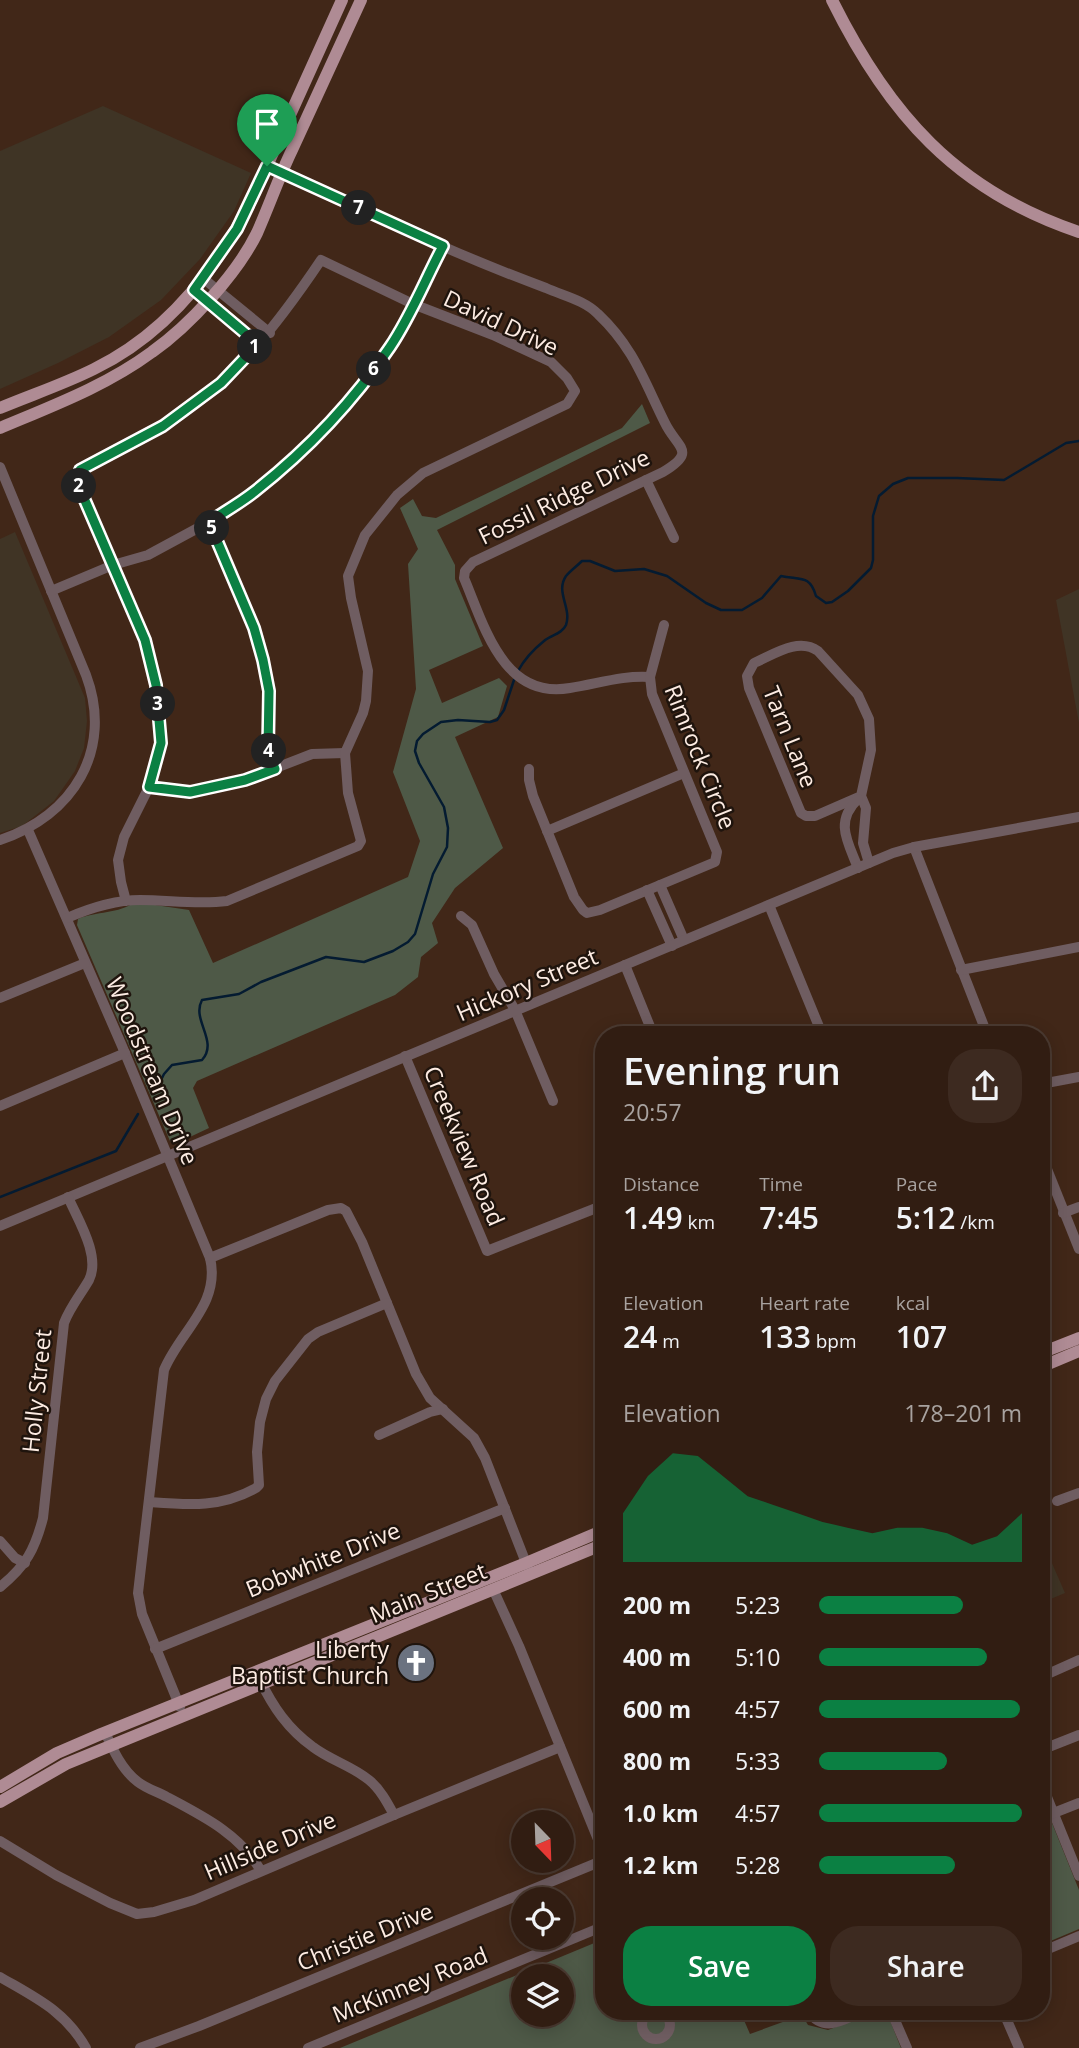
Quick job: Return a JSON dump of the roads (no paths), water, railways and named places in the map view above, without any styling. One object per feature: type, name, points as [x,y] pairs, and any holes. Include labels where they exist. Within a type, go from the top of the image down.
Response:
[{"type":"main road","points":[[0,408],[94,369],[120,354],[145,336],[204,279],[237,229],[342,0]]},
{"type":"main road","points":[[0,428],[70,399],[117,375],[172,337],[218,291],[235,270],[256,235],[361,0]]},
{"type":"main road","points":[[832,0],[884,90],[918,133],[935,149],[958,169],[1005,200],[1079,232]]},
{"type":"main road","points":[[327,32],[342,40]]},
{"type":"main road","points":[[1050,1349],[1079,1338]]},
{"type":"main road","points":[[1050,1363],[1079,1351]]},
{"type":"main road","name":"Main Street","points":[[259,1677],[376,1637],[493,1590],[595,1535]]},
{"type":"main road","name":"Main Street","points":[[0,1787],[57,1753],[108,1738],[259,1677],[371,1624],[595,1547]]},
{"type":"main road","points":[[371,1624],[376,1637]]},
{"type":"main road","name":"Main Street","points":[[0,1802],[108,1738]]},
{"type":"street","points":[[51,591],[113,565],[148,555],[209,522],[253,493],[299,453],[358,392],[405,322],[443,246],[267,166]]},
{"type":"street","name":"Fossil Ridge Drive","points":[[443,246],[590,306],[624,343],[683,454],[669,468],[467,567],[464,578],[497,655],[506,666],[538,687],[565,689],[632,676],[650,677]]},
{"type":"street","name":"David Drive","points":[[270,333],[321,260],[413,304],[493,335],[551,362],[575,391],[572,398],[560,408],[424,473],[397,495],[365,535],[348,576],[368,671],[368,687],[363,713],[345,752]]},
{"type":"street","points":[[126,901],[118,860],[124,837],[149,787],[161,743],[156,685],[145,640],[77,482],[80,470],[163,426],[221,383],[270,333],[204,279]]},
{"type":"street","points":[[194,290],[258,344]]},
{"type":"street","points":[[0,467],[91,687],[96,714],[94,737],[85,769],[69,797],[48,817],[28,830],[0,840]]},
{"type":"street","points":[[646,480],[674,538]]},
{"type":"street","points":[[209,522],[254,628],[263,660],[269,691],[268,750],[275,769]]},
{"type":"street","name":"Rimrock Circle","points":[[660,885],[715,862],[717,852],[652,694],[650,677],[664,625]]},
{"type":"street","name":"Tarn Lane","points":[[806,645],[818,651],[850,686],[864,708],[871,731],[871,750],[861,796],[815,816],[804,815],[798,809],[749,688],[748,671],[754,663],[795,646],[806,645]]},
{"type":"street","points":[[67,918],[89,908],[126,901],[208,904],[227,901],[352,850],[361,842],[348,793],[345,752],[312,754],[237,782],[190,792],[149,787]]},
{"type":"street","points":[[529,769],[533,796],[574,897],[583,910],[587,913],[600,909],[660,885],[684,940]]},
{"type":"street","points":[[547,831],[684,773]]},
{"type":"street","points":[[858,868],[844,832],[844,824],[847,812],[861,796],[866,808],[863,843],[869,863]]},
{"type":"street","name":"Hickory Street","points":[[0,1226],[869,863],[914,847],[1079,817]]},
{"type":"street","points":[[844,824],[864,827]]},
{"type":"street","name":"Woodstream Drive","points":[[28,830],[210,1258],[213,1278],[211,1292],[168,1358],[164,1370],[138,1593],[139,1605],[155,1649],[181,1709]]},
{"type":"street","points":[[914,847],[985,1026]]},
{"type":"street","points":[[647,890],[672,946]]},
{"type":"street","points":[[769,905],[819,1026]]},
{"type":"street","points":[[461,916],[472,925],[494,974],[515,1010],[553,1101]]},
{"type":"street","points":[[961,970],[1079,947]]},
{"type":"street","points":[[0,998],[85,963]]},
{"type":"street","points":[[625,965],[650,1026]]},
{"type":"street","points":[[0,1106],[125,1053]]},
{"type":"street","name":"Creekview Road","points":[[405,1056],[487,1251],[595,1209]]},
{"type":"street","points":[[1050,1082],[1079,1077]]},
{"type":"street","points":[[1050,1178],[1079,1249]]},
{"type":"street","name":"Holly Street","points":[[0,1587],[25,1563],[35,1546],[43,1518],[64,1322],[90,1277],[93,1266],[93,1254],[68,1197]]},
{"type":"street","points":[[1063,1213],[1079,1207]]},
{"type":"street","points":[[210,1258],[328,1210],[341,1208],[350,1216],[416,1374],[430,1398],[474,1438],[485,1458],[528,1569]]},
{"type":"street","points":[[149,1502],[217,1504],[256,1489],[259,1485],[257,1452],[260,1422],[266,1399],[275,1381],[308,1339],[318,1332],[387,1303]]},
{"type":"street","points":[[379,1435],[430,1412],[443,1409]]},
{"type":"street","points":[[1057,1501],[1079,1493]]},
{"type":"street","name":"Bobwhite Drive","points":[[155,1649],[505,1508]]},
{"type":"street","points":[[0,1542],[15,1558],[25,1563]]},
{"type":"street","points":[[493,1590],[519,1646],[595,1832]]},
{"type":"street","points":[[1050,1673],[1079,1660]]},
{"type":"street","points":[[259,1677],[271,1703],[297,1735],[315,1749],[367,1778],[385,1799],[394,1815]]},
{"type":"street","points":[[1050,1746],[1079,1735]]},
{"type":"street","points":[[108,1738],[122,1764],[139,1783],[225,1831],[252,1855],[261,1871]]},
{"type":"street","name":"Hillside Drive","points":[[0,1841],[56,1875],[110,1903],[137,1914],[154,1912],[194,1900],[560,1747]]},
{"type":"street","points":[[1050,1803],[1079,1876]]},
{"type":"street","points":[[1050,1815],[1079,1803]]},
{"type":"street","name":"Christie Drive","points":[[140,2048],[595,1864]]},
{"type":"street","name":"McKinney Road","points":[[308,2048],[595,1930]]},
{"type":"street","points":[[1050,1948],[1079,1936]]},
{"type":"street","points":[[0,1978],[47,2004],[64,2017],[86,2048]]},
{"type":"street","points":[[815,2020],[826,2024],[840,2020]]},
{"type":"street","points":[[895,2020],[907,2048]]},
{"type":"street","points":[[1007,2020],[1019,2048]]},
{"type":"waterway","points":[[518,671],[537,648],[566,625],[563,582],[582,561],[590,561],[615,571],[644,569],[667,576],[721,610],[742,610],[762,598],[781,576],[808,581],[816,596],[826,603],[832,602],[848,591],[871,568],[873,516],[879,496],[893,484],[908,478],[1004,480],[1066,443],[1079,441]]},
{"type":"waterway","points":[[154,1094],[172,1065],[202,1060],[206,1053],[207,1038],[200,1015],[202,1000],[239,994],[261,982],[326,957],[364,962],[393,951],[415,934],[433,874],[447,847],[448,828],[444,807],[419,763],[415,751],[417,741],[441,722],[497,720],[504,710],[515,677]]},
{"type":"waterway","points":[[0,1197],[116,1151],[138,1114]]},
{"type":"place","name":"Liberty Baptist Church","points":[[416,1663]]}]
